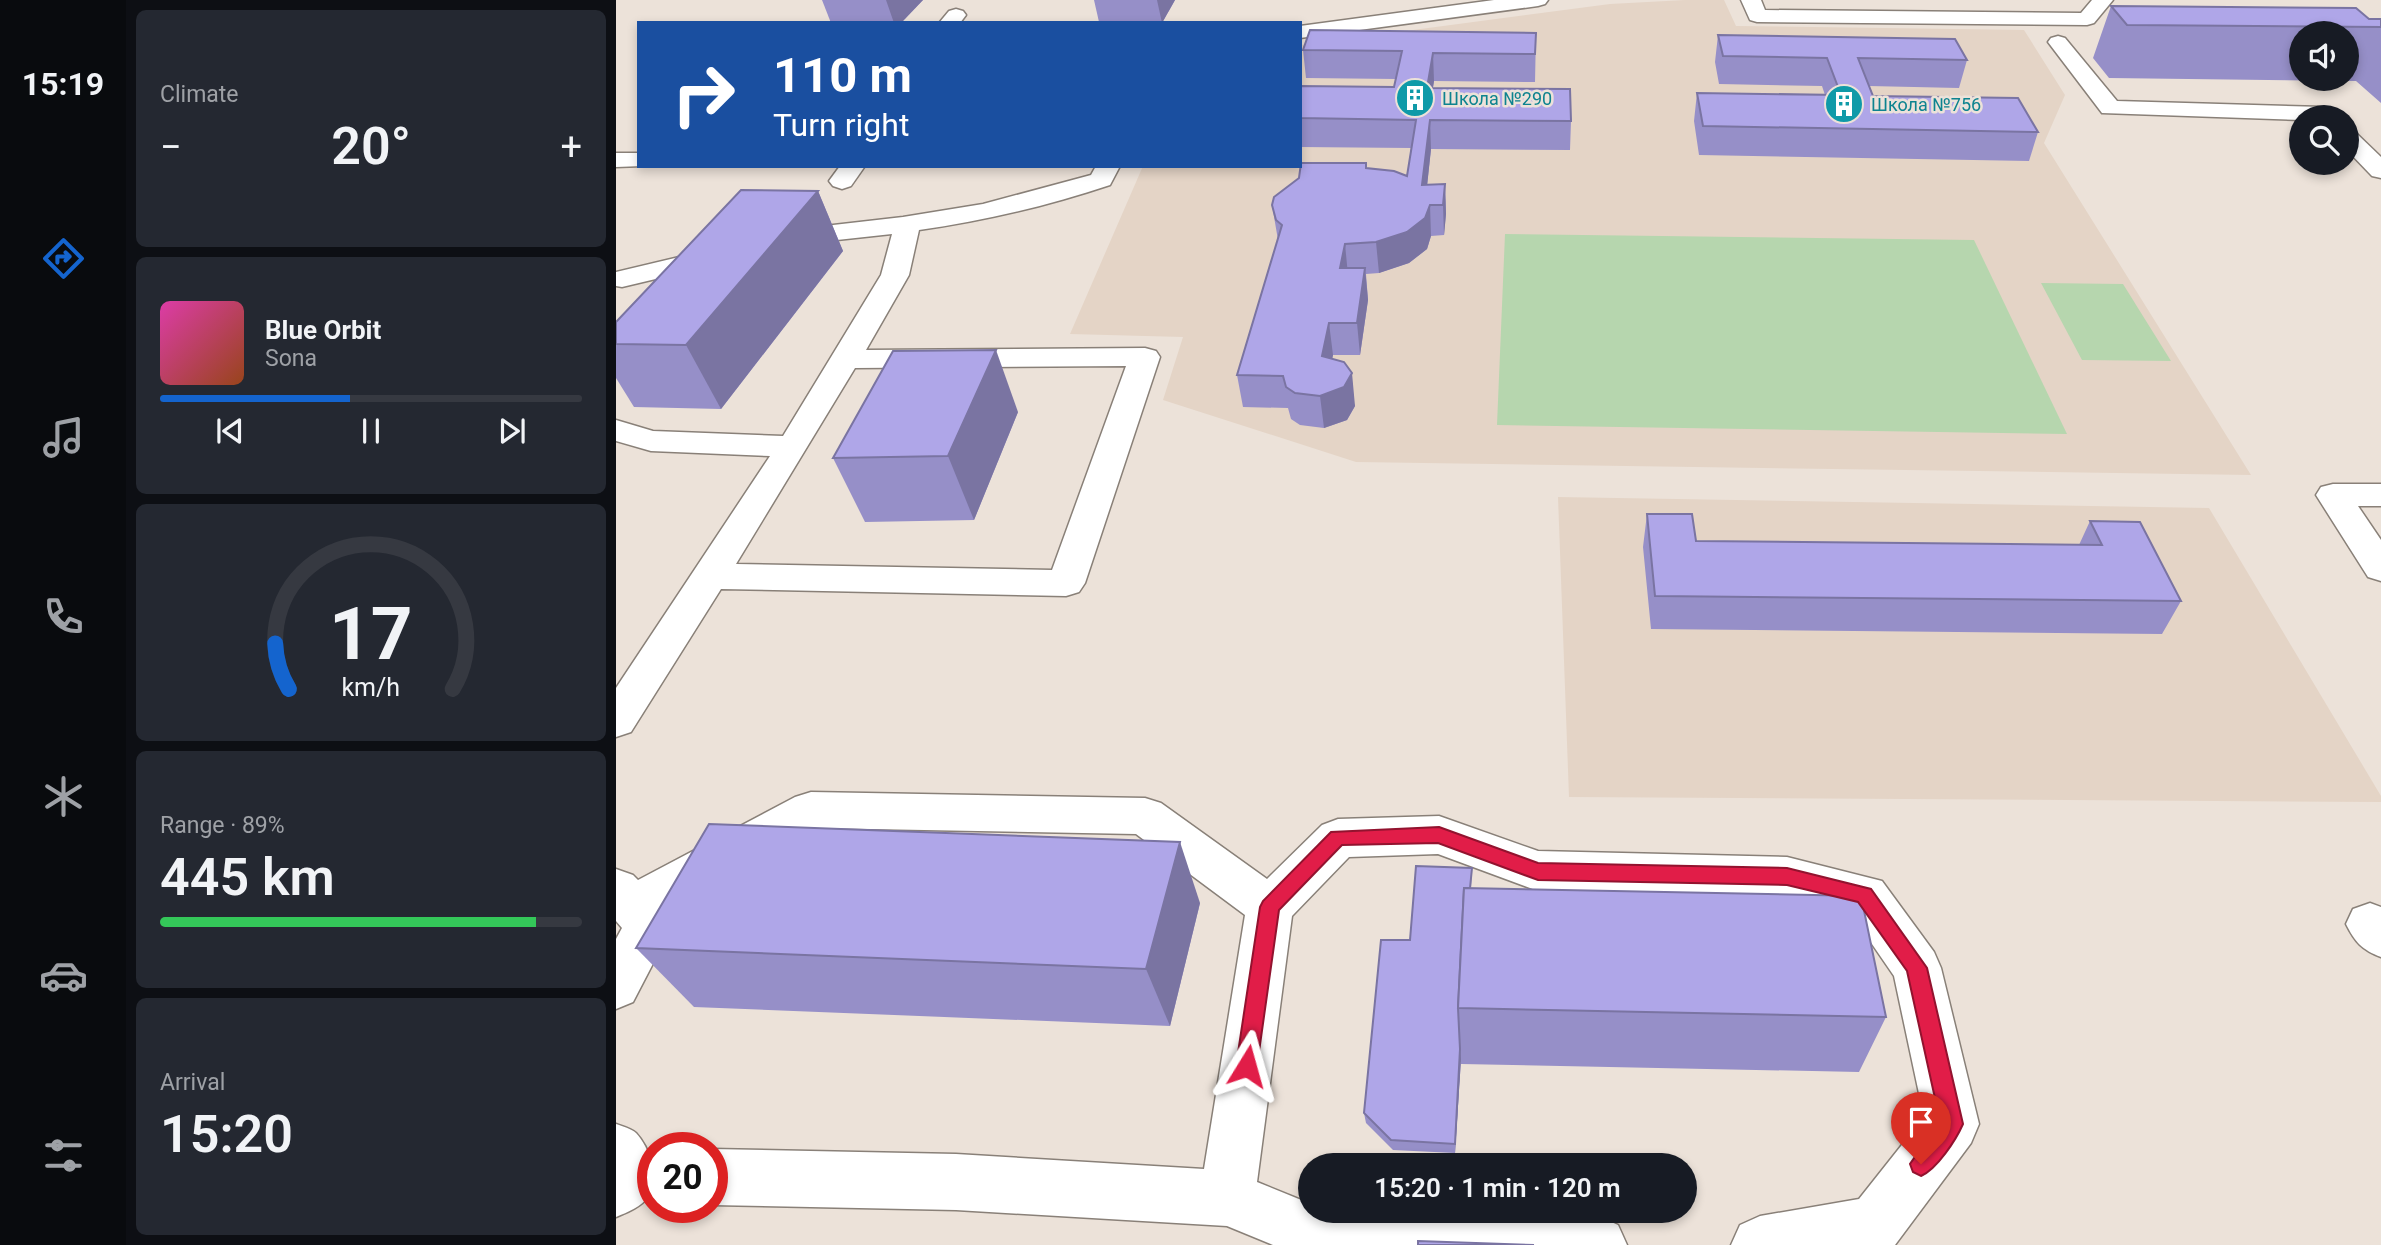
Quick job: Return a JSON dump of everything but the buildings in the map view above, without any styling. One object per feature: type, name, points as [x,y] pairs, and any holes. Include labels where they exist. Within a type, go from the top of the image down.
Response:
[{"type":"lane","points":[[1302,32],[1538,0]]},
{"type":"lane","points":[[1751,0],[1757,16],[2026,19],[2087,19],[2103,0]]},
{"type":"lane","points":[[2079,42],[2058,42],[2110,108],[2289,113]]},
{"type":"lane","points":[[2359,149],[2381,171]]},
{"type":"lane","points":[[616,160],[637,160]]},
{"type":"lane","points":[[618,282],[778,239],[907,226],[1068,192],[1101,180],[1107,168]]},
{"type":"lane","points":[[616,721],[793,447],[895,275],[907,226]]},
{"type":"lane","points":[[674,291],[698,261]]},
{"type":"lane","points":[[710,576],[1066,583],[1144,357],[845,359]]},
{"type":"lane","points":[[616,430],[651,441],[793,447]]},
{"type":"lane","points":[[2381,495],[2333,495],[2381,568]]},
{"type":"lane","points":[[616,986],[649,925],[624,897],[811,810],[1145,816],[1270,907]]},
{"type":"lane","points":[[1227,1198],[1270,907],[1338,838],[1439,835],[1538,871],[1787,877],[1865,895],[1917,968],[1951,1124],[1875,1225],[1760,1245]]},
{"type":"lane","points":[[728,1177],[956,1182],[1227,1198],[1323,1241],[1381,1236],[1598,1245]]},
{"type":"shaded area","points":[[1724,0],[1736,26],[2024,30],[2065,95],[2044,143],[2251,475],[1356,462],[1163,400],[1183,337],[1070,334],[1142,168],[1302,168],[1302,45],[1610,4]]},
{"type":"shaded area","points":[[1558,497],[2209,508],[2381,796],[2381,802],[1569,797]]},
{"type":"green space","points":[[1505,234],[1974,240],[2067,434],[1497,425]]},
{"type":"green space","points":[[2041,283],[2123,284],[2171,361],[2082,360]]},
{"type":"place","name":"Школа №290","points":[[1415,98]]},
{"type":"place","name":"Школа №756","points":[[1844,104]]},
{"type":"route","points":[[1247,1066],[1270,907],[1338,838],[1439,835],[1538,871],[1787,877],[1865,895],[1917,968],[1951,1124],[1921,1164]]}]
